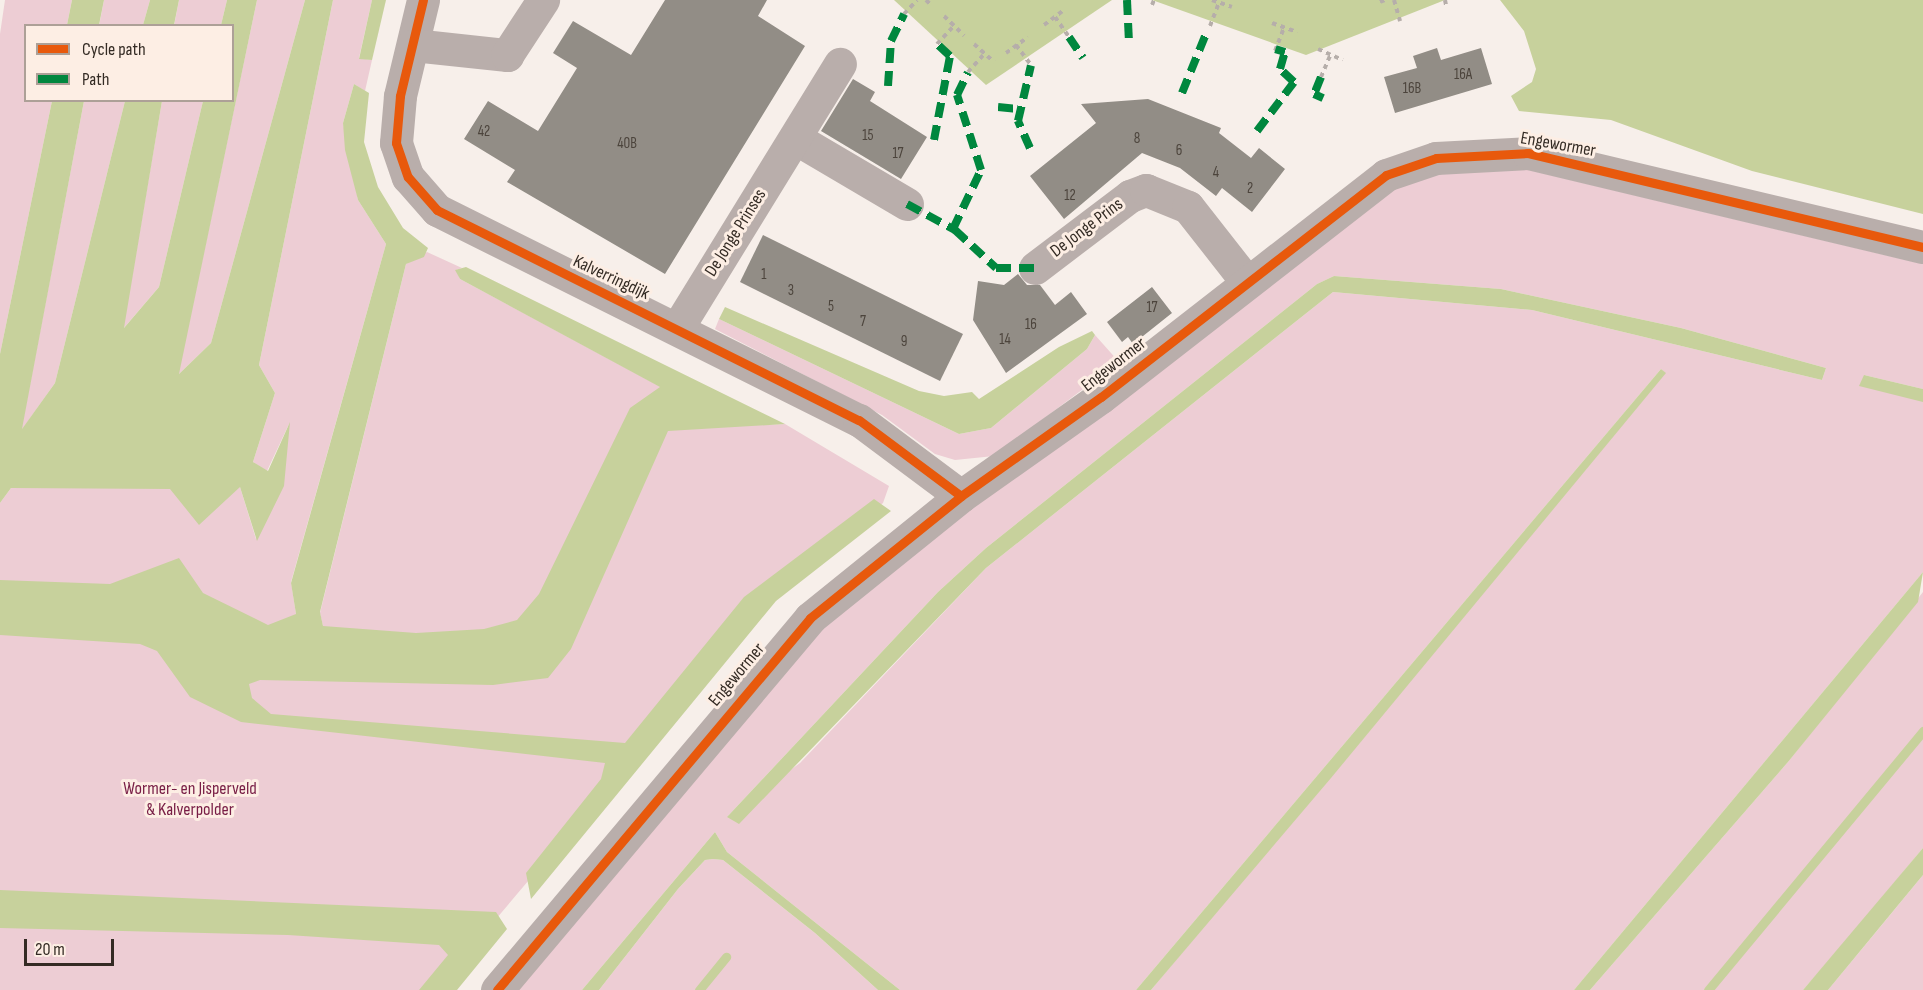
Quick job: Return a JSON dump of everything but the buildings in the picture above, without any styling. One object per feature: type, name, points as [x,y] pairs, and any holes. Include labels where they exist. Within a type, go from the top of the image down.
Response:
[{"type":"street","name":"Kalverringdijk","points":[[423,0],[412,45],[396,143],[408,177],[436,210],[678,327],[859,420],[961,496]]},
{"type":"street","points":[[412,45],[507,55],[543,0]]},
{"type":"street","name":"De Jonge Prinses","points":[[678,327],[840,64]]},
{"type":"street","points":[[795,138],[908,204]]},
{"type":"street","name":"Engewormer","points":[[497,990],[767,663],[810,618],[961,496],[1101,397],[1246,281],[1386,175],[1433,159],[1477,154],[1528,153],[1923,247]]},
{"type":"street","name":"De Jonge Prins","points":[[1035,268],[1130,196],[1146,190],[1188,207],[1246,281]]},
{"type":"path","points":[[904,14],[917,0]]},
{"type":"path","points":[[926,0],[931,5]]},
{"type":"path","points":[[1212,0],[1232,7]]},
{"type":"path","points":[[1394,0],[1400,21]]},
{"type":"path","points":[[1210,26],[1219,2]]},
{"type":"path","points":[[1044,25],[1065,9]]},
{"type":"path","points":[[944,16],[964,35]]},
{"type":"path","points":[[1055,17],[1069,37]]},
{"type":"path","points":[[1272,23],[1297,32]]},
{"type":"path","points":[[937,44],[954,26]]},
{"type":"path","points":[[1275,51],[1284,27]]},
{"type":"path","points":[[1006,53],[1028,37]]},
{"type":"path","points":[[974,44],[994,62]]},
{"type":"path","points":[[1016,45],[1031,65]]},
{"type":"path","points":[[1318,49],[1343,60]]},
{"type":"path","points":[[968,72],[985,53]]},
{"type":"path","points":[[1321,77],[1331,54]]},
{"type":"green space","points":[[5,0],[72,0],[67,24],[24,24],[24,102],[52,102],[0,354],[0,34]]},
{"type":"green space","points":[[104,0],[150,0],[143,24],[99,24]]},
{"type":"green space","points":[[179,0],[227,0],[221,24],[174,24]]},
{"type":"green space","points":[[257,0],[305,0],[211,343],[178,375]]},
{"type":"green space","name":"Wormer- en Jisperveld & Kalverpolder","points":[[333,0],[372,0],[359,58],[372,60],[365,91],[354,84],[343,123],[358,200],[386,244],[291,582],[296,614],[323,626],[320,613],[406,264],[427,252],[462,268],[456,270],[460,279],[661,387],[764,425],[785,424],[889,486],[883,503],[769,596],[436,990],[0,990],[0,503],[11,488],[240,487],[256,539],[289,424],[267,471],[253,462],[275,393],[259,365]]},
{"type":"green space","points":[[84,102],[125,102],[55,383],[21,431]]},
{"type":"green space","points":[[162,102],[203,102],[159,287],[123,329]]},
{"type":"green space","points":[[1508,165],[1923,264],[1923,389],[1864,375],[1923,401],[1923,572],[1574,990],[1151,990],[1665,373],[1661,369],[1136,990],[900,990],[727,852],[715,832],[582,990],[511,990],[838,610],[1358,207],[1424,174]],"holes":[[[1334,276],[1501,289],[1681,328],[1826,368],[1822,380],[1532,310],[1333,292],[986,568],[800,763],[727,817],[938,592],[986,548],[1317,284]]]},
{"type":"green space","points":[[719,319],[959,434],[991,428],[1087,349],[1095,335],[1119,362],[994,456],[955,460],[935,454],[882,415],[715,329]]},
{"type":"green space","points":[[1923,592],[1923,848],[1851,935],[1803,990],[1590,990],[1788,762]]},
{"type":"green space","points":[[705,860],[723,860],[815,933],[878,990],[599,990],[678,889]]},
{"type":"green space","points":[[1923,875],[1923,990],[1828,990],[1886,920]]},
{"type":"shaded area","points":[[72,0],[104,0],[99,24],[67,24]]},
{"type":"shaded area","points":[[150,0],[179,0],[174,24],[143,24]]},
{"type":"shaded area","points":[[227,0],[257,0],[179,374],[211,343],[305,0],[333,0],[259,365],[275,393],[253,462],[268,471],[290,422],[284,486],[257,541],[240,487],[199,525],[170,489],[11,488],[0,503],[0,354],[52,102],[84,102],[22,429],[55,383],[125,102],[162,102],[124,328],[159,287],[203,102],[234,102],[234,24],[221,24]]},
{"type":"shaded area","points":[[372,0],[386,0],[372,60],[359,59]]},
{"type":"shaded area","points":[[894,0],[1112,0],[986,85]]},
{"type":"shaded area","points":[[1152,0],[1445,0],[1306,55]]},
{"type":"shaded area","points":[[1500,0],[1923,0],[1923,214],[1752,171],[1611,120],[1519,111],[1511,96],[1532,82],[1536,69],[1524,31]]},
{"type":"shaded area","points":[[354,84],[369,93],[364,142],[378,187],[403,228],[428,248],[424,257],[406,264],[320,612],[323,626],[416,633],[484,629],[517,620],[539,594],[630,408],[660,387],[460,279],[455,270],[466,267],[785,424],[668,431],[571,649],[548,678],[493,685],[260,680],[249,684],[252,698],[271,714],[625,743],[744,597],[874,499],[891,511],[776,601],[531,899],[526,873],[601,779],[605,763],[241,722],[190,697],[157,651],[140,644],[0,635],[0,580],[110,584],[179,558],[203,593],[268,625],[296,614],[291,583],[386,244],[358,200],[345,150],[343,123]]},
{"type":"shaded area","points":[[1334,276],[1501,289],[1681,328],[1826,368],[1822,380],[1532,310],[1333,292],[986,568],[739,824],[727,817],[938,592],[986,548],[1317,284]]},
{"type":"shaded area","points":[[725,307],[919,391],[944,396],[972,392],[979,399],[1059,347],[1092,331],[1095,335],[1087,349],[991,428],[959,434],[719,319]]},
{"type":"shaded area","points":[[1661,369],[1666,373],[1331,778],[1151,990],[1136,990]]},
{"type":"shaded area","points":[[1864,375],[1923,389],[1923,402],[1859,386]]},
{"type":"shaded area","points":[[1923,572],[1918,602],[1788,762],[1590,990],[1574,990]]},
{"type":"shaded area","points":[[715,832],[727,852],[900,990],[878,990],[815,933],[723,860],[713,859],[705,860],[678,889],[599,990],[582,990]]},
{"type":"shaded area","points":[[1923,848],[1923,875],[1828,990],[1803,990]]},
{"type":"shaded area","points":[[0,890],[496,912],[507,929],[457,990],[419,990],[448,955],[439,945],[288,935],[0,928]]},
{"type":"waterway","points":[[1708,990],[1923,731]]},
{"type":"waterway","points":[[699,990],[726,957]]},
{"type":"marked path","points":[[1127,0],[1129,43]]},
{"type":"marked path","points":[[888,86],[891,41],[904,14]]},
{"type":"marked path","points":[[1182,93],[1207,31]]},
{"type":"marked path","points":[[1069,37],[1083,58]]},
{"type":"marked path","points":[[934,140],[950,56],[937,44]]},
{"type":"marked path","points":[[1257,131],[1294,82],[1280,69],[1285,52],[1275,49]]},
{"type":"marked path","points":[[1030,148],[1018,121],[1031,65]]},
{"type":"marked path","points":[[953,229],[981,170],[957,95],[968,72]]},
{"type":"marked path","points":[[1321,77],[1314,94],[1323,98]]},
{"type":"marked path","points":[[998,107],[1018,109]]},
{"type":"marked path","points":[[907,204],[955,230],[996,268],[1035,268]]},
{"type":"cycle path","points":[[423,0],[400,96],[396,143],[408,177],[437,210],[859,420],[961,496]]},
{"type":"cycle path","points":[[497,990],[810,618],[961,496],[1101,397],[1386,175],[1436,158],[1528,153],[1923,247]]}]
